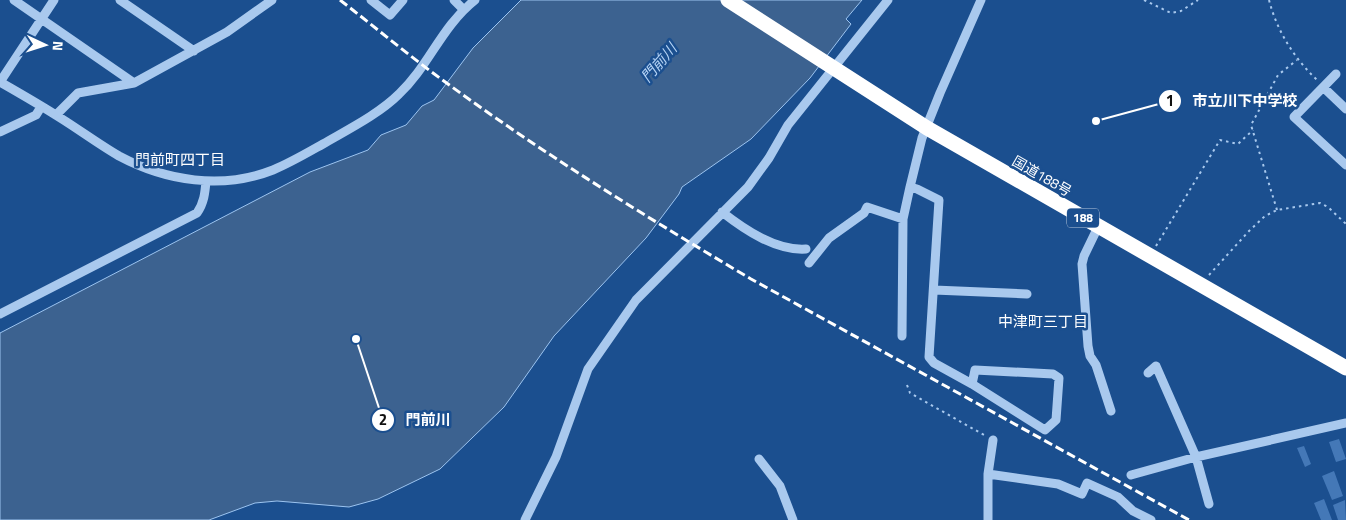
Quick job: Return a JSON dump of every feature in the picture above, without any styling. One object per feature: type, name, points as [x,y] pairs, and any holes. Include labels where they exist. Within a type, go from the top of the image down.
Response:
[{"type":"highway","name":"国道188号","points":[[728,0],[927,128],[1346,368]]},
{"type":"street","points":[[14,0],[134,83]]},
{"type":"street","points":[[54,0],[0,82],[56,115],[119,156],[165,175],[206,181],[248,177],[272,170],[310,152],[379,110],[398,96],[409,84],[447,27],[474,0]]},
{"type":"street","points":[[120,0],[194,50]]},
{"type":"street","points":[[56,115],[78,93],[134,83],[227,32],[272,0]]},
{"type":"street","points":[[370,0],[390,15],[403,0]]},
{"type":"street","points":[[454,0],[463,9]]},
{"type":"street","points":[[525,520],[556,457],[588,369],[636,300],[748,187],[830,65],[888,0]]},
{"type":"street","points":[[902,336],[903,219],[910,187],[922,138],[981,0]]},
{"type":"street","points":[[1336,74],[1294,117],[1346,164]]},
{"type":"street","points":[[1323,87],[1346,108]]},
{"type":"street","points":[[0,132],[36,115],[41,106]]},
{"type":"street","points":[[0,314],[197,213],[202,207],[206,181]]},
{"type":"street","points":[[910,187],[939,200],[929,357],[934,362],[1045,430],[1056,420],[1059,378],[1053,374],[975,370],[972,384]]},
{"type":"street","points":[[809,263],[829,238],[864,212],[867,207],[903,219]]},
{"type":"street","points":[[722,212],[749,231],[777,244],[796,250],[806,249]]},
{"type":"street","points":[[1098,227],[1082,264],[1088,346],[1111,411]]},
{"type":"street","points":[[934,290],[1027,294]]},
{"type":"street","points":[[1148,373],[1156,366],[1196,457],[1209,504]]},
{"type":"street","points":[[1131,475],[1196,457],[1346,423]]},
{"type":"street","points":[[988,520],[988,474],[993,440]]},
{"type":"street","points":[[759,459],[780,486],[792,520]]},
{"type":"street","points":[[988,474],[1058,484],[1082,494],[1087,483],[1118,497],[1133,511],[1151,520]]},
{"type":"path","points":[[1144,0],[1171,13],[1180,11],[1198,0]]},
{"type":"path","points":[[1269,0],[1289,48],[1297,60],[1323,87]]},
{"type":"path","points":[[1278,210],[1251,125],[1278,75],[1297,60]]},
{"type":"path","points":[[1150,256],[1220,140],[1238,144],[1253,130]]},
{"type":"path","points":[[1202,286],[1209,275],[1249,231],[1265,216],[1278,210],[1320,203],[1328,207],[1346,224]]},
{"type":"path","points":[[908,385],[910,393],[993,440]]},
{"type":"water","points":[[521,0],[862,0],[846,19],[851,24],[810,78],[751,139],[682,187],[679,194],[646,238],[554,336],[504,407],[440,469],[378,499],[349,507],[277,501],[255,503],[209,520],[0,520],[0,333],[310,172],[368,150],[381,135],[406,125],[422,106],[434,100],[473,48]]},
{"type":"building","points":[[1339,439],[1346,459],[1336,462],[1329,442]]},
{"type":"building","points":[[1304,446],[1311,464],[1305,467],[1297,448]]},
{"type":"building","points":[[1334,471],[1343,496],[1332,500],[1322,476]]},
{"type":"building","points":[[1324,499],[1332,520],[1321,520],[1314,503]]},
{"type":"building","points":[[1345,500],[1346,520],[1338,520],[1333,505]]},
{"type":"railway","points":[[340,0],[471,101],[589,180],[670,230],[751,279],[1189,520]]},
{"type":"place","name":"市立川下中学校","points":[[1096,121]]},
{"type":"place","name":"門前川","points":[[356,339]]},
{"type":"district","name":"門前町四丁目","points":[[180,160]]},
{"type":"district","name":"中津町三丁目","points":[[1043,322]]}]
